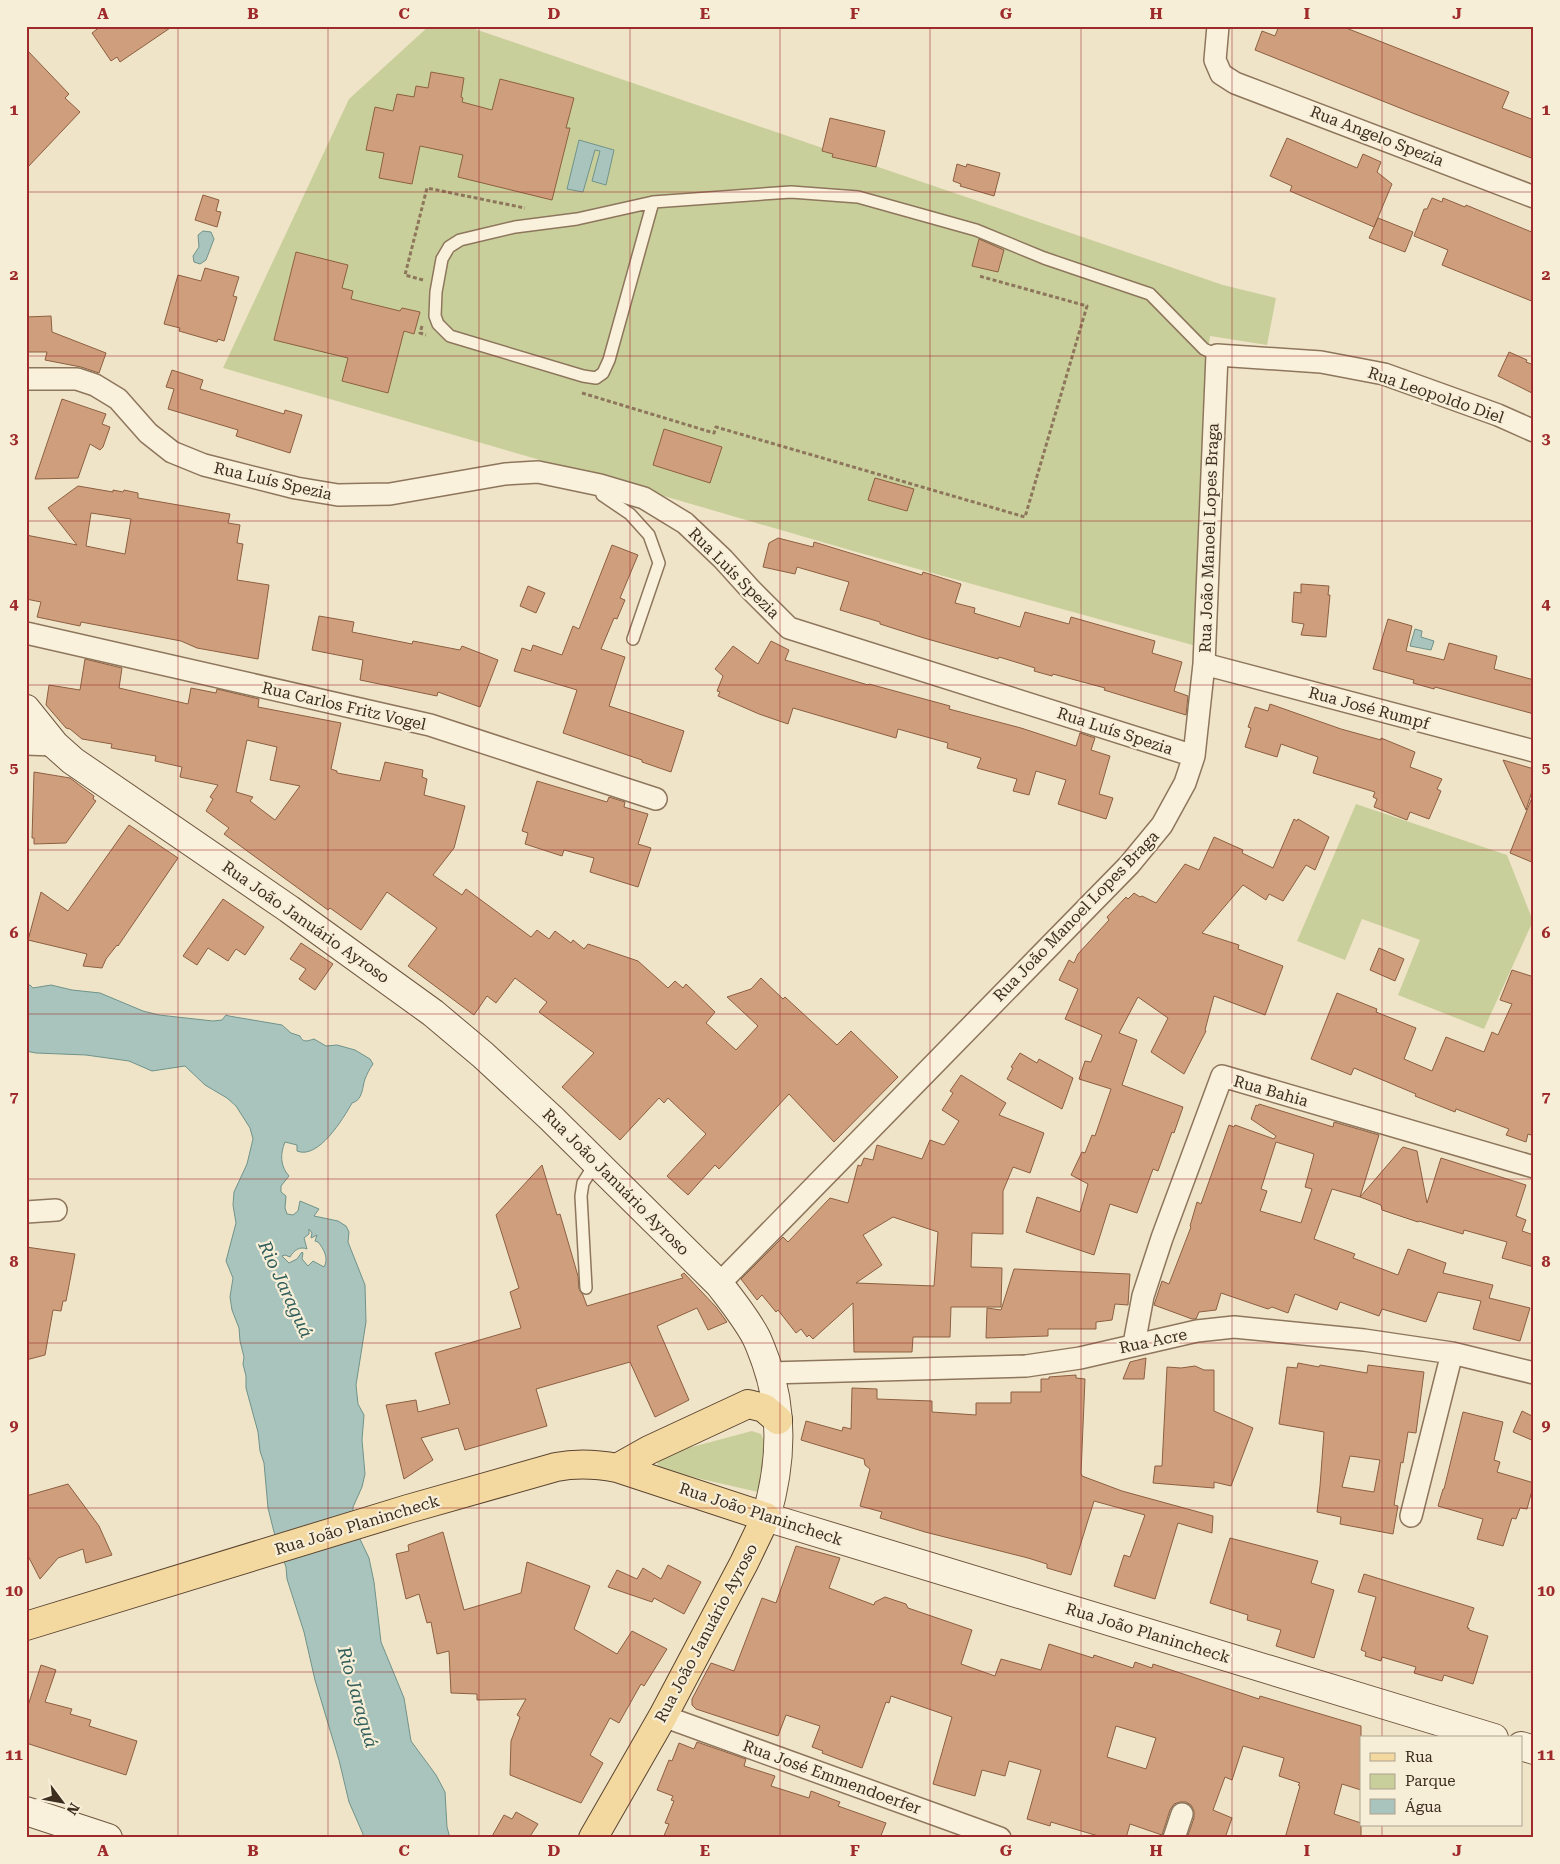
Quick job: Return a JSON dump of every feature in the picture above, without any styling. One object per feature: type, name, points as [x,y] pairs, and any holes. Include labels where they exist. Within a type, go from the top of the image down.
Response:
[{"type":"main road","name":"Rua João Januário Ayroso","points":[[26,709],[55,745],[73,761],[289,909],[433,1013],[483,1055],[596,1162],[719,1284],[740,1311],[757,1339],[769,1373],[778,1420],[778,1462],[772,1497],[766,1517],[744,1563],[663,1716],[593,1838]]},
{"type":"main road","points":[[617,1468],[649,1450],[748,1404],[764,1408],[778,1420]]},
{"type":"main road","name":"Rua João Planincheck","points":[[26,1626],[408,1509],[564,1465],[596,1464],[617,1468],[766,1517],[1487,1736]]},
{"type":"main road","points":[[1522,1746],[1534,1750]]},
{"type":"main road","points":[[26,1811],[108,1838]]},
{"type":"street","name":"Rua Angelo Spezia","points":[[1218,26],[1215,60],[1221,74],[1235,83],[1534,197]]},
{"type":"street","name":"Rua Leopoldo Diel","points":[[1217,355],[1321,362],[1384,374],[1498,415],[1534,431]]},
{"type":"street","name":"Rua João Manoel Lopes Braga","points":[[719,1284],[1129,865],[1162,826],[1185,783],[1194,756],[1204,664],[1217,355]]},
{"type":"street","name":"Rua Luís Spezia","points":[[26,379],[77,379],[95,385],[118,399],[148,432],[172,452],[204,465],[296,488],[338,496],[390,494],[505,474],[538,472],[644,498],[684,524],[723,558],[751,590],[789,628],[1194,756]]},
{"type":"street","name":"Rua Carlos Fritz Vogel","points":[[26,633],[430,725],[656,799]]},
{"type":"street","name":"Rua José Rumpf","points":[[1204,664],[1534,751]]},
{"type":"street","points":[[26,744],[55,745]]},
{"type":"street","name":"Rua Bahia","points":[[1134,1344],[1146,1288],[1222,1076],[1534,1167]]},
{"type":"street","points":[[26,1212],[56,1210]]},
{"type":"street","name":"Rua Acre","points":[[769,1373],[1026,1366],[1080,1358],[1197,1331],[1234,1327],[1364,1340],[1452,1353],[1534,1373]]},
{"type":"street","points":[[1411,1516],[1452,1353]]},
{"type":"street","name":"Rua José Emmendoerfer","points":[[663,1716],[1000,1838]]},
{"type":"street","points":[[1174,1838],[1182,1814]]},
{"type":"lane","points":[[652,202],[609,360],[603,373],[596,378],[583,376],[450,336],[438,324],[435,316],[436,292],[442,259],[449,246],[460,240],[515,227],[577,219],[652,202],[791,192],[858,197],[976,230],[1044,258],[1150,294],[1204,349],[1217,355]]},
{"type":"lane","points":[[600,486],[602,495],[630,514],[649,535],[659,563],[633,639]]},
{"type":"lane","points":[[586,1288],[581,1196],[584,1183],[596,1162]]},
{"type":"path","points":[[432,283],[405,275],[427,188],[530,210]]},
{"type":"path","points":[[578,392],[714,433],[716,427],[1025,517],[1087,306],[979,276]]},
{"type":"path","points":[[422,325],[420,333],[427,336]]},
{"type":"green space","points":[[429,26],[466,26],[1223,285],[1276,298],[1267,345],[1210,336],[1203,406],[1196,646],[853,551],[223,368],[349,99]]},
{"type":"green space","points":[[1356,804],[1507,855],[1533,921],[1484,1029],[1398,995],[1420,940],[1362,919],[1345,960],[1297,941]]},
{"type":"green space","points":[[752,1431],[761,1434],[766,1445],[758,1492],[657,1469],[658,1456]]},
{"type":"water","points":[[579,140],[614,150],[606,185],[592,181],[600,151],[595,150],[583,192],[567,189]]},
{"type":"water","points":[[203,231],[211,232],[214,239],[206,260],[200,264],[194,262],[193,256],[199,247],[198,235]]},
{"type":"water","points":[[1415,629],[1422,631],[1421,637],[1434,641],[1431,650],[1410,646]]},
{"type":"water","name":"Rio Jaraguá","points":[[26,985],[30,985],[33,988],[51,985],[72,990],[100,993],[143,1011],[159,1015],[213,1021],[222,1020],[226,1015],[282,1025],[291,1033],[300,1036],[304,1041],[314,1039],[326,1046],[337,1045],[355,1050],[370,1059],[373,1064],[365,1079],[360,1096],[352,1103],[343,1119],[321,1144],[313,1150],[305,1152],[297,1151],[297,1145],[285,1142],[282,1160],[289,1176],[281,1186],[281,1192],[286,1196],[285,1208],[287,1214],[293,1215],[298,1211],[300,1201],[319,1209],[314,1216],[338,1221],[346,1226],[349,1232],[348,1242],[365,1285],[366,1322],[356,1385],[358,1404],[364,1415],[362,1440],[365,1474],[362,1487],[353,1507],[353,1516],[358,1535],[369,1558],[374,1582],[381,1642],[404,1698],[411,1741],[436,1775],[445,1792],[447,1827],[450,1838],[362,1838],[363,1834],[349,1802],[339,1760],[315,1680],[304,1632],[287,1579],[286,1567],[268,1508],[264,1463],[246,1388],[244,1357],[239,1328],[232,1310],[230,1297],[233,1278],[226,1261],[236,1223],[233,1205],[234,1192],[247,1164],[253,1139],[250,1128],[236,1106],[227,1098],[205,1085],[185,1066],[152,1071],[129,1061],[86,1055],[26,1051]],"holes":[[[309,1229],[312,1233],[311,1238],[317,1235],[315,1241],[318,1242],[324,1251],[326,1261],[324,1267],[313,1261],[308,1266],[302,1259],[302,1252],[297,1259],[289,1263],[282,1256],[290,1257],[297,1249],[307,1249],[304,1238],[309,1234]]]},
{"type":"building","points":[[101,26],[173,26],[120,62],[117,57],[111,61],[92,33]]},
{"type":"building","points":[[1279,26],[1341,26],[1509,92],[1502,108],[1534,120],[1534,159],[1255,50],[1262,31],[1275,36]]},
{"type":"building","points":[[26,49],[69,94],[65,98],[80,112],[26,169]]},
{"type":"building","points":[[431,72],[464,78],[462,102],[492,110],[500,79],[574,98],[566,128],[570,128],[552,200],[458,177],[463,155],[420,146],[412,184],[379,178],[384,153],[366,150],[375,107],[393,111],[397,94],[414,97],[416,86],[428,88]]},
{"type":"building","points":[[830,118],[885,131],[876,167],[832,157],[833,154],[822,151]]},
{"type":"building","points":[[1287,138],[1357,168],[1363,154],[1381,162],[1377,172],[1392,184],[1374,227],[1290,191],[1292,186],[1270,176]]},
{"type":"building","points":[[957,164],[966,167],[967,164],[1000,173],[994,196],[960,186],[961,184],[953,181]]},
{"type":"building","points":[[203,195],[219,200],[216,211],[221,212],[217,227],[195,220]]},
{"type":"building","points":[[1432,198],[1442,202],[1443,198],[1465,207],[1466,205],[1534,233],[1534,302],[1442,265],[1448,250],[1414,236],[1424,209],[1427,209]]},
{"type":"building","points":[[1378,218],[1413,232],[1405,252],[1369,238]]},
{"type":"building","points":[[979,239],[1004,250],[998,272],[972,266]]},
{"type":"building","points":[[296,252],[348,265],[342,288],[353,291],[351,299],[400,311],[402,308],[420,312],[414,334],[404,331],[388,393],[342,381],[348,358],[274,340]]},
{"type":"building","points":[[205,268],[239,277],[233,296],[237,297],[224,341],[218,339],[217,342],[179,331],[180,328],[164,324],[178,275],[201,281]]},
{"type":"building","points":[[51,316],[52,332],[106,353],[99,373],[81,367],[45,360],[47,352],[26,352],[26,317]]},
{"type":"building","points":[[1509,352],[1534,365],[1534,394],[1498,376]]},
{"type":"building","points":[[172,370],[203,380],[200,389],[284,414],[285,410],[302,415],[290,453],[236,436],[238,430],[168,409],[174,389],[166,387]]},
{"type":"building","points":[[62,399],[106,414],[102,424],[110,427],[103,447],[100,450],[90,444],[78,478],[35,479]]},
{"type":"building","points":[[664,429],[722,447],[710,483],[653,465]]},
{"type":"building","points":[[875,478],[914,489],[907,511],[868,500]]},
{"type":"building","points":[[78,486],[113,492],[113,490],[123,492],[124,490],[138,493],[138,498],[230,514],[228,523],[240,525],[237,543],[243,544],[237,580],[269,585],[258,659],[197,648],[181,641],[81,622],[80,626],[37,617],[41,602],[26,599],[26,535],[77,545],[48,508]],"holes":[[[91,513],[131,519],[125,554],[86,546]]]},
{"type":"building","points":[[778,538],[813,547],[814,542],[922,575],[923,572],[961,584],[955,603],[975,608],[974,613],[1020,627],[1025,612],[1069,624],[1071,617],[1155,641],[1152,653],[1182,662],[1174,691],[1188,696],[1186,715],[1104,690],[1105,688],[1053,674],[1052,676],[1034,671],[1035,668],[999,657],[998,659],[924,638],[840,610],[849,582],[797,567],[795,574],[763,567],[769,543]]},
{"type":"building","points":[[612,545],[638,555],[620,598],[625,600],[617,619],[614,618],[601,649],[625,657],[609,706],[684,731],[671,772],[563,733],[577,690],[514,671],[522,648],[531,651],[533,645],[562,655],[573,626],[579,629]]},
{"type":"building","points":[[1301,584],[1329,586],[1328,595],[1330,595],[1326,637],[1301,635],[1304,624],[1292,622],[1294,592],[1301,593]]},
{"type":"building","points":[[528,586],[545,593],[536,613],[520,606]]},
{"type":"building","points":[[319,616],[354,622],[352,632],[412,644],[413,641],[460,650],[462,646],[498,660],[480,707],[438,692],[437,696],[360,680],[363,660],[312,650]]},
{"type":"building","points":[[1388,619],[1412,626],[1406,651],[1444,660],[1449,643],[1497,656],[1494,669],[1534,680],[1534,714],[1435,687],[1434,689],[1413,683],[1414,680],[1373,669]]},
{"type":"building","points":[[771,641],[789,650],[785,660],[868,685],[950,706],[949,709],[1021,728],[1076,746],[1080,733],[1095,738],[1091,750],[1110,756],[1099,794],[1113,798],[1106,819],[1058,804],[1066,780],[1036,771],[1029,795],[1013,791],[1017,779],[977,768],[981,758],[947,748],[948,743],[898,729],[896,738],[793,708],[788,724],[718,696],[720,692],[717,691],[723,676],[715,669],[733,646],[758,664]]},
{"type":"building","points":[[85,659],[122,668],[119,688],[188,704],[191,688],[216,693],[217,689],[259,699],[258,707],[341,723],[331,769],[337,771],[337,773],[380,781],[385,762],[423,770],[422,777],[427,779],[424,795],[465,806],[454,848],[433,875],[462,895],[466,889],[531,937],[537,930],[549,939],[555,931],[571,943],[573,940],[584,949],[588,944],[638,961],[668,988],[675,981],[683,988],[686,984],[715,1012],[706,1023],[736,1050],[758,1026],[727,997],[751,989],[761,978],[783,999],[785,997],[837,1045],[851,1031],[898,1077],[834,1142],[789,1094],[719,1169],[715,1165],[688,1195],[667,1176],[706,1134],[668,1098],[664,1103],[659,1098],[620,1140],[562,1087],[594,1053],[539,1012],[547,1002],[515,978],[496,1003],[487,996],[474,1015],[408,966],[437,928],[387,892],[361,930],[330,908],[328,910],[224,834],[229,828],[206,811],[213,799],[210,797],[218,785],[180,777],[182,767],[155,761],[156,756],[111,748],[112,744],[82,739],[66,728],[46,705],[49,685],[80,690]],"holes":[[[247,740],[277,747],[270,780],[300,786],[275,820],[250,801],[253,797],[236,792]]]},
{"type":"building","points":[[1270,704],[1341,729],[1381,740],[1381,738],[1415,752],[1410,767],[1442,779],[1437,789],[1441,791],[1429,819],[1410,812],[1407,820],[1374,807],[1377,799],[1373,797],[1375,792],[1313,773],[1318,757],[1281,744],[1277,757],[1245,747],[1251,728],[1248,727],[1255,707],[1268,711]]},
{"type":"building","points":[[1503,760],[1534,769],[1534,785],[1526,810]]},
{"type":"building","points":[[34,772],[70,778],[94,796],[93,799],[96,801],[66,843],[34,844],[34,838],[32,838]]},
{"type":"building","points":[[537,781],[607,802],[609,797],[625,802],[624,807],[648,814],[638,844],[651,848],[638,887],[590,872],[594,858],[564,850],[562,856],[525,844],[528,833],[522,831]]},
{"type":"building","points":[[1534,795],[1534,863],[1510,853]]},
{"type":"building","points":[[1294,819],[1297,821],[1298,819],[1329,837],[1315,870],[1306,865],[1283,901],[1269,894],[1266,900],[1243,885],[1202,933],[1239,945],[1238,949],[1283,966],[1265,1015],[1214,996],[1206,1031],[1184,1074],[1151,1052],[1168,1018],[1138,997],[1119,1033],[1137,1040],[1122,1085],[1183,1107],[1158,1171],[1153,1169],[1137,1213],[1110,1204],[1094,1255],[1026,1232],[1037,1197],[1080,1212],[1088,1184],[1071,1175],[1082,1152],[1085,1153],[1092,1135],[1095,1136],[1111,1089],[1079,1079],[1085,1061],[1091,1062],[1102,1035],[1065,1019],[1078,989],[1059,980],[1069,960],[1074,963],[1078,954],[1109,920],[1107,917],[1126,897],[1128,899],[1134,893],[1156,903],[1185,864],[1199,870],[1214,837],[1243,850],[1242,853],[1273,868]]},
{"type":"building","points":[[129,825],[178,858],[118,946],[106,959],[102,968],[83,966],[87,954],[28,940],[41,892],[68,911]]},
{"type":"building","points":[[223,899],[264,927],[245,955],[236,949],[228,961],[208,948],[197,965],[183,956]]},
{"type":"building","points":[[301,943],[333,964],[315,990],[299,979],[306,969],[290,959]]},
{"type":"building","points":[[1379,948],[1404,959],[1395,981],[1370,970]]},
{"type":"building","points":[[1512,970],[1534,977],[1534,1136],[1528,1134],[1526,1142],[1506,1135],[1509,1129],[1456,1109],[1455,1112],[1354,1068],[1351,1075],[1311,1059],[1337,993],[1377,1009],[1376,1012],[1416,1028],[1404,1059],[1432,1071],[1446,1037],[1484,1052],[1492,1032],[1498,1035],[1512,1004],[1500,1000]]},
{"type":"building","points":[[1020,1053],[1037,1063],[1039,1059],[1073,1078],[1062,1109],[1007,1079],[1013,1068],[1011,1067]]},
{"type":"building","points":[[961,1075],[1006,1103],[999,1115],[1044,1133],[1030,1173],[1013,1167],[1003,1191],[1003,1234],[972,1233],[971,1267],[1002,1268],[1001,1307],[951,1307],[950,1337],[913,1337],[912,1352],[854,1352],[853,1303],[813,1339],[809,1335],[807,1337],[801,1329],[796,1333],[778,1310],[776,1312],[762,1295],[757,1300],[741,1279],[783,1237],[788,1242],[830,1198],[848,1203],[858,1165],[861,1166],[864,1158],[873,1160],[877,1145],[922,1159],[930,1140],[944,1145],[959,1121],[942,1110],[953,1093],[950,1091]],"holes":[[[893,1217],[938,1232],[934,1286],[856,1283],[882,1265],[863,1235]]]},
{"type":"building","points":[[1259,1104],[1333,1127],[1334,1122],[1379,1135],[1360,1197],[1332,1189],[1314,1239],[1355,1254],[1353,1258],[1398,1275],[1408,1249],[1446,1263],[1443,1273],[1493,1285],[1489,1298],[1530,1308],[1520,1341],[1473,1329],[1481,1301],[1438,1292],[1426,1322],[1382,1309],[1379,1316],[1340,1302],[1337,1310],[1295,1294],[1288,1313],[1272,1307],[1268,1309],[1221,1293],[1216,1310],[1199,1312],[1196,1319],[1154,1305],[1162,1281],[1169,1284],[1191,1227],[1197,1202],[1201,1204],[1229,1125],[1234,1127],[1235,1125],[1274,1139],[1276,1136],[1251,1119],[1256,1105],[1258,1106]],"holes":[[[1276,1142],[1314,1154],[1305,1187],[1312,1189],[1301,1223],[1260,1211],[1267,1191],[1261,1189]]]},
{"type":"building","points":[[1403,1147],[1417,1151],[1427,1203],[1441,1158],[1526,1185],[1516,1216],[1526,1220],[1522,1231],[1534,1235],[1534,1267],[1502,1258],[1507,1242],[1464,1230],[1463,1234],[1418,1222],[1382,1210],[1381,1205],[1360,1197]]},
{"type":"building","points":[[542,1165],[557,1215],[560,1214],[578,1276],[579,1289],[587,1306],[683,1278],[681,1275],[684,1273],[716,1307],[727,1322],[708,1330],[697,1308],[657,1326],[689,1400],[655,1417],[630,1362],[536,1389],[547,1426],[465,1450],[458,1428],[421,1438],[433,1460],[404,1479],[386,1405],[416,1400],[418,1412],[450,1404],[435,1353],[521,1328],[510,1292],[519,1288],[496,1215]]},
{"type":"building","points":[[26,1247],[75,1254],[66,1301],[63,1301],[61,1311],[53,1310],[45,1355],[26,1360]]},
{"type":"building","points":[[1014,1269],[1130,1274],[1128,1305],[1115,1304],[1112,1320],[1096,1322],[1096,1329],[1048,1329],[1048,1336],[986,1338],[987,1308],[1001,1310]]},
{"type":"building","points":[[1146,1358],[1144,1379],[1123,1379],[1130,1362]]},
{"type":"building","points":[[1298,1363],[1367,1373],[1368,1365],[1424,1372],[1416,1433],[1408,1432],[1403,1463],[1401,1462],[1394,1505],[1398,1506],[1393,1534],[1340,1524],[1341,1517],[1317,1512],[1324,1432],[1279,1424],[1287,1367],[1297,1368]],"holes":[[[1350,1456],[1380,1460],[1374,1492],[1342,1487]]]},
{"type":"building","points":[[1195,1366],[1204,1370],[1214,1370],[1214,1411],[1253,1428],[1231,1486],[1214,1482],[1214,1488],[1153,1483],[1155,1466],[1162,1466],[1167,1367]]},
{"type":"building","points":[[1076,1375],[1076,1378],[1085,1379],[1082,1476],[1122,1491],[1213,1516],[1212,1533],[1178,1523],[1155,1599],[1114,1586],[1124,1555],[1130,1557],[1145,1515],[1094,1501],[1071,1575],[1047,1568],[1047,1564],[1028,1558],[925,1532],[880,1518],[882,1512],[860,1506],[870,1469],[865,1465],[864,1459],[801,1440],[806,1421],[842,1431],[843,1427],[851,1429],[852,1388],[877,1389],[877,1399],[932,1401],[932,1412],[976,1415],[976,1403],[1011,1403],[1011,1392],[1041,1392],[1041,1379]]},
{"type":"building","points":[[1522,1411],[1534,1417],[1534,1441],[1513,1432]]},
{"type":"building","points":[[1463,1412],[1503,1422],[1494,1460],[1500,1462],[1497,1472],[1534,1483],[1527,1509],[1520,1508],[1516,1519],[1512,1518],[1503,1546],[1477,1539],[1483,1519],[1438,1506]]},
{"type":"building","points":[[68,1484],[99,1526],[112,1555],[86,1563],[83,1549],[58,1558],[40,1579],[26,1552],[26,1496]]},
{"type":"building","points":[[443,1532],[464,1610],[521,1593],[527,1562],[590,1586],[574,1629],[617,1654],[632,1631],[667,1649],[644,1686],[641,1684],[619,1723],[610,1718],[590,1755],[603,1763],[581,1803],[510,1775],[511,1741],[520,1717],[517,1715],[526,1699],[477,1700],[477,1694],[451,1693],[449,1651],[437,1654],[431,1622],[427,1623],[419,1594],[406,1599],[396,1554],[409,1551],[408,1545]]},
{"type":"building","points":[[1230,1538],[1318,1561],[1311,1583],[1334,1590],[1314,1658],[1276,1646],[1281,1630],[1247,1620],[1248,1615],[1210,1603]]},
{"type":"building","points":[[796,1546],[840,1558],[829,1588],[874,1605],[875,1602],[885,1597],[906,1604],[908,1608],[972,1630],[961,1664],[995,1676],[1001,1659],[1041,1670],[1049,1644],[1093,1658],[1094,1655],[1133,1668],[1135,1662],[1152,1668],[1153,1664],[1259,1699],[1260,1696],[1361,1726],[1360,1790],[1342,1784],[1334,1814],[1360,1823],[1361,1838],[1285,1838],[1300,1783],[1279,1776],[1284,1758],[1243,1746],[1232,1780],[1225,1777],[1213,1810],[1232,1818],[1225,1838],[1187,1838],[1194,1818],[1194,1811],[1191,1805],[1186,1802],[1180,1802],[1174,1804],[1170,1810],[1162,1835],[1130,1824],[1126,1838],[1105,1838],[1051,1822],[1050,1826],[1027,1819],[1041,1770],[1009,1761],[1005,1776],[982,1770],[975,1796],[933,1784],[952,1717],[891,1696],[889,1703],[886,1702],[862,1768],[822,1753],[823,1751],[812,1747],[820,1726],[786,1715],[778,1736],[696,1709],[692,1705],[692,1699],[711,1663],[734,1671],[762,1598],[776,1603]],"holes":[[[1116,1726],[1156,1738],[1146,1769],[1107,1757]]]},
{"type":"building","points":[[668,1565],[701,1582],[684,1614],[654,1598],[652,1602],[608,1587],[617,1570],[637,1579],[643,1568],[661,1579]]},
{"type":"building","points":[[1364,1574],[1474,1608],[1467,1628],[1488,1636],[1473,1684],[1444,1675],[1442,1681],[1414,1673],[1416,1667],[1382,1657],[1381,1661],[1365,1656],[1366,1652],[1361,1650],[1376,1597],[1358,1592]]},
{"type":"building","points":[[41,1665],[56,1670],[45,1702],[72,1709],[70,1714],[91,1720],[89,1726],[137,1741],[126,1775],[26,1743],[26,1712]]},
{"type":"building","points":[[697,1742],[746,1759],[744,1766],[775,1776],[771,1786],[809,1798],[811,1791],[840,1802],[838,1806],[886,1823],[880,1838],[663,1838],[669,1824],[665,1823],[674,1801],[671,1800],[673,1796],[657,1790],[669,1760],[672,1761],[679,1743],[694,1749]]},
{"type":"building","points":[[516,1812],[538,1824],[529,1838],[491,1838],[504,1815],[512,1819]]}]
